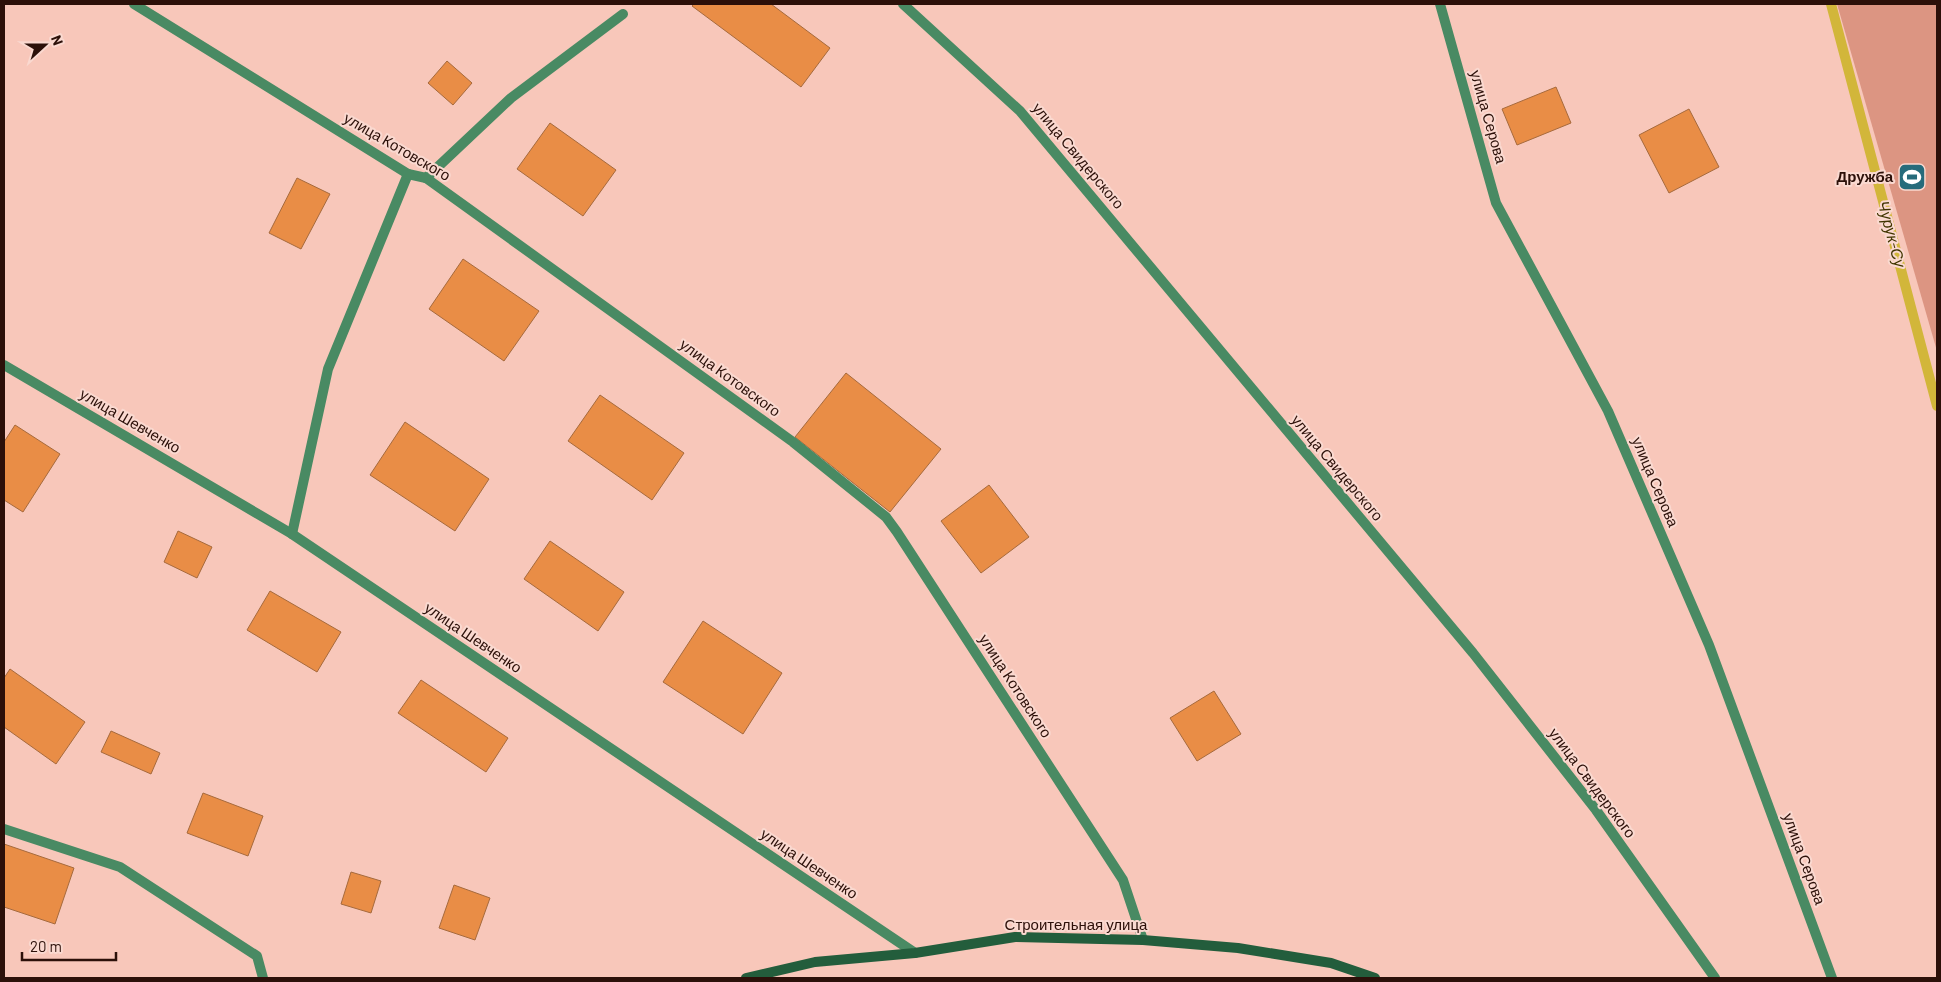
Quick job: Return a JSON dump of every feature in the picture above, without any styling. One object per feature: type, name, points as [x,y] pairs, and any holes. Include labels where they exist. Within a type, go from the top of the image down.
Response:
[{"type":"main road","name":"Строительная улица","points":[[746,978],[815,962],[914,953],[1015,937],[1143,940],[1238,948],[1331,963],[1375,978]]},
{"type":"street","name":"улица Котовского","points":[[134,4],[408,174],[426,178],[793,442],[886,517],[1123,880],[1143,940]]},
{"type":"street","name":"улица Свидерского","points":[[904,4],[1020,111],[1473,653],[1596,810],[1715,978]]},
{"type":"street","name":"улица Серова","points":[[1440,4],[1496,203],[1608,411],[1709,645],[1832,978]]},
{"type":"street","points":[[426,178],[511,98],[623,14]]},
{"type":"street","points":[[292,534],[328,369],[408,174]]},
{"type":"street","name":"улица Шевченко","points":[[4,365],[292,534],[914,953]]},
{"type":"street","points":[[4,829],[120,867],[257,956],[263,978]]},
{"type":"shaded area","name":"Дружба","points":[[1837,4],[1937,4],[1937,351]]},
{"type":"building","points":[[694,4],[771,4],[830,48],[801,87],[692,6]]},
{"type":"building","points":[[447,61],[472,83],[453,105],[428,83]]},
{"type":"building","points":[[1556,87],[1571,123],[1517,145],[1502,109]]},
{"type":"building","points":[[1689,109],[1719,167],[1669,193],[1639,135]]},
{"type":"building","points":[[550,123],[616,170],[583,216],[517,169]]},
{"type":"building","points":[[297,178],[330,194],[301,249],[269,233]]},
{"type":"building","points":[[463,259],[539,311],[504,361],[429,309]]},
{"type":"building","points":[[846,373],[941,449],[890,512],[795,437]]},
{"type":"building","points":[[600,395],[684,453],[652,500],[568,441]]},
{"type":"building","points":[[405,422],[489,479],[455,531],[370,475]]},
{"type":"building","points":[[15,425],[60,454],[23,512],[4,500],[4,442]]},
{"type":"building","points":[[989,485],[1029,537],[981,573],[941,521]]},
{"type":"building","points":[[178,531],[212,547],[197,578],[164,562]]},
{"type":"building","points":[[550,541],[624,592],[598,631],[524,579]]},
{"type":"building","points":[[270,591],[341,632],[317,672],[247,630]]},
{"type":"building","points":[[703,621],[782,673],[743,734],[663,682]]},
{"type":"building","points":[[10,669],[85,722],[56,764],[4,727],[4,678]]},
{"type":"building","points":[[421,680],[508,738],[486,772],[398,713]]},
{"type":"building","points":[[1214,691],[1241,734],[1197,761],[1170,718]]},
{"type":"building","points":[[111,731],[160,753],[151,774],[101,752]]},
{"type":"building","points":[[203,793],[263,816],[248,856],[187,833]]},
{"type":"building","points":[[4,844],[74,868],[55,924],[4,907]]},
{"type":"building","points":[[351,872],[381,881],[371,913],[341,904]]},
{"type":"building","points":[[454,885],[490,898],[475,940],[439,928]]},
{"type":"waterway","name":"Чурук-Су","points":[[1831,4],[1937,406]]},
{"type":"place","name":"Дружба","points":[[1912,177]]}]
